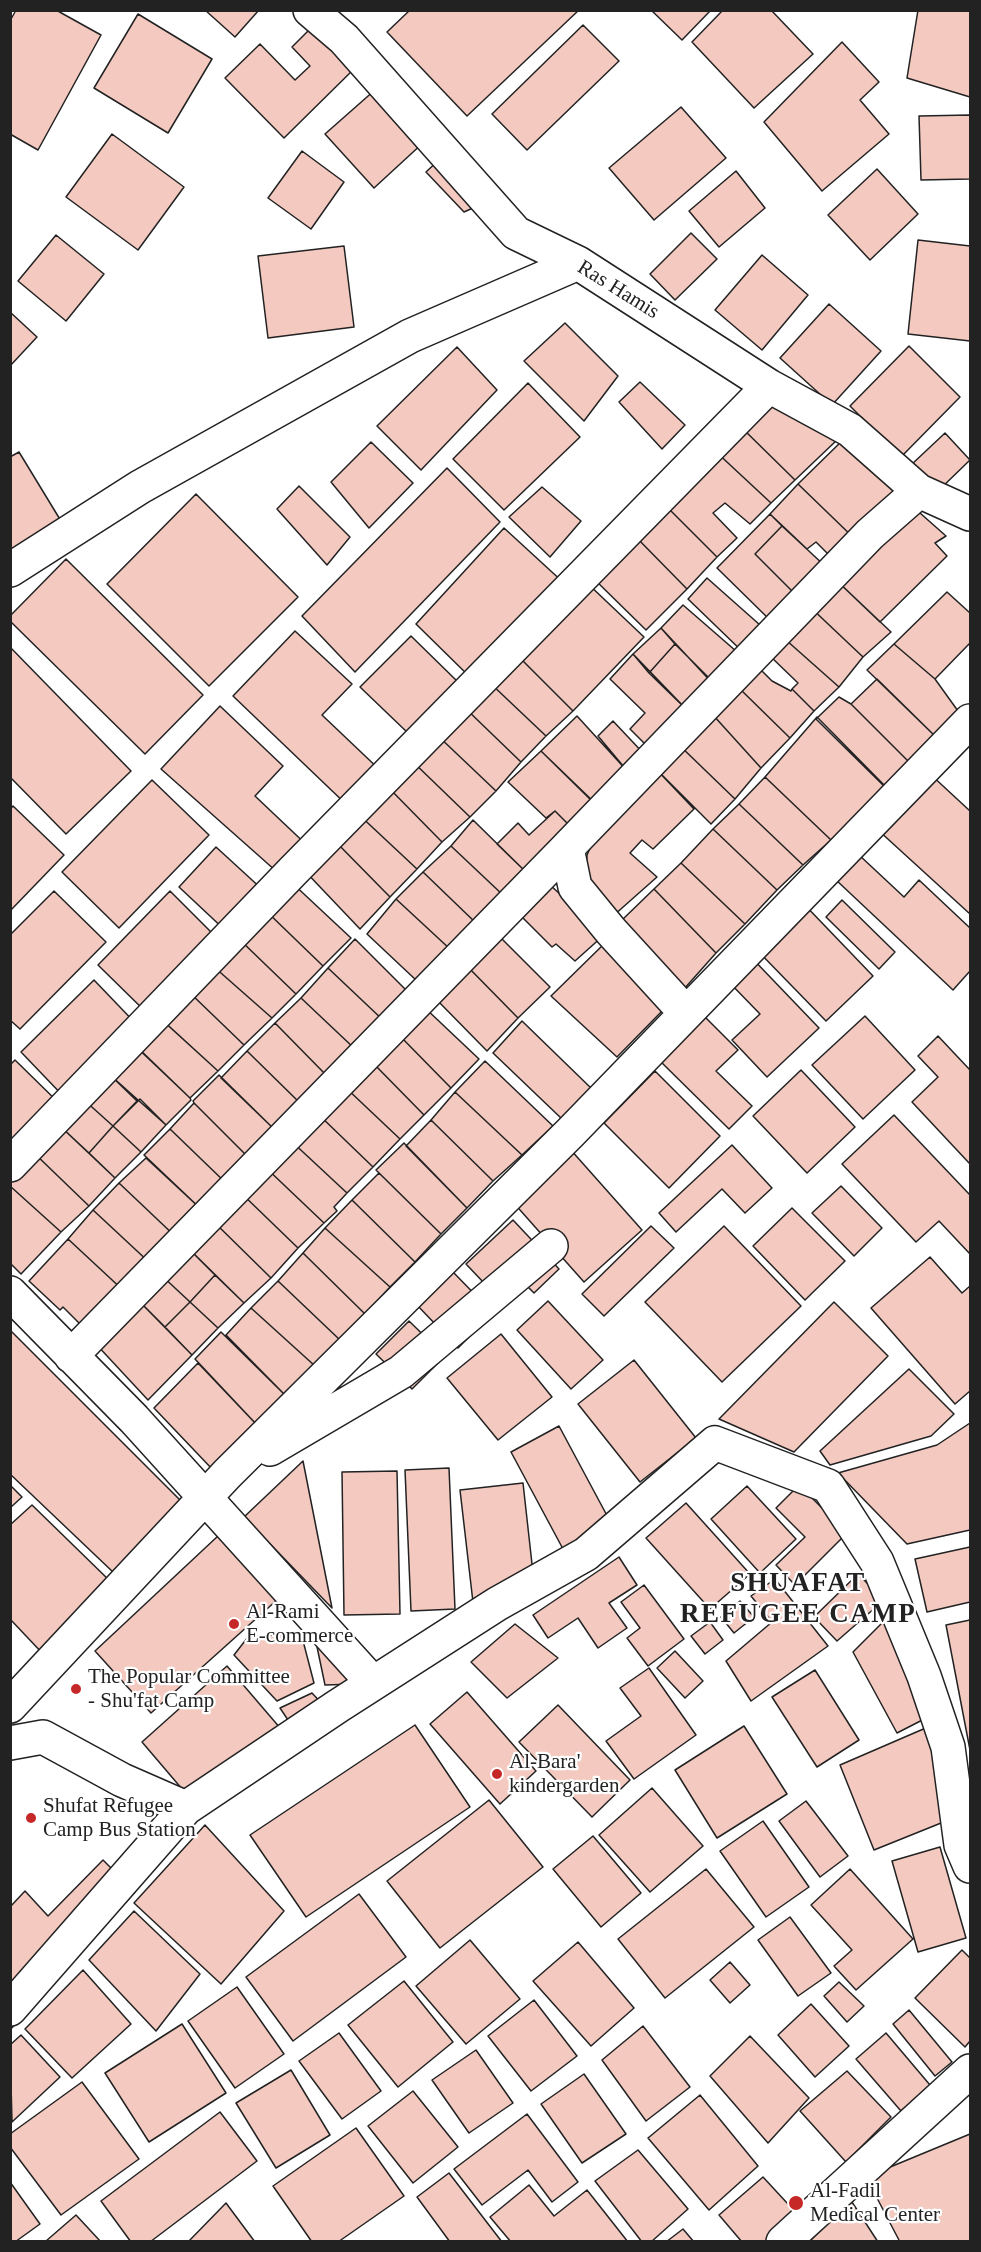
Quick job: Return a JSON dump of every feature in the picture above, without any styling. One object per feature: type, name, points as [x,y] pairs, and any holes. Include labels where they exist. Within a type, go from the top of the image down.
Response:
[{"type":"street","name":"Ras Hamis","points":[[310,10],[344,39],[516,233],[578,263],[769,386],[850,430],[919,491],[970,514]]},
{"type":"street","points":[[10,570],[140,487],[410,336],[578,263]]},
{"type":"street","points":[[10,1165],[292,872],[769,386]]},
{"type":"street","points":[[71,1356],[870,534],[919,491]]},
{"type":"street","points":[[13,1697],[217,1486],[570,1133],[970,721]]},
{"type":"street","points":[[567,848],[575,887],[610,931],[686,1012]]},
{"type":"street","points":[[217,1486],[401,1372],[551,1246]]},
{"type":"street","points":[[10,1293],[71,1356],[217,1486],[373,1683]]},
{"type":"street","points":[[10,2009],[186,1808],[373,1683],[497,1604],[585,1554],[715,1443],[828,1486],[877,1562],[924,1676],[948,1747],[961,1845],[970,1866]]},
{"type":"street","points":[[10,1743],[43,1737],[122,1780],[186,1808]]},
{"type":"street","points":[[783,2241],[970,2071]]},
{"type":"building","points":[[16,10],[56,10],[101,35],[38,150],[10,134],[10,21]]},
{"type":"building","points":[[205,10],[259,10],[235,37]]},
{"type":"building","points":[[410,10],[579,10],[467,116],[387,32]]},
{"type":"building","points":[[651,10],[711,10],[682,40]]},
{"type":"building","points":[[723,10],[771,10],[813,54],[754,108],[692,42]]},
{"type":"building","points":[[918,10],[970,10],[970,97],[907,78]]},
{"type":"building","points":[[138,14],[212,59],[168,133],[94,88]]},
{"type":"building","points":[[315,24],[357,66],[284,138],[225,78],[260,44],[295,80],[310,66],[292,47]]},
{"type":"building","points":[[583,25],[619,61],[527,150],[492,114]]},
{"type":"building","points":[[842,42],[879,82],[860,100],[889,134],[822,191],[764,122]]},
{"type":"building","points":[[376,89],[424,142],[374,188],[325,134]]},
{"type":"building","points":[[681,107],[726,158],[654,220],[609,168]]},
{"type":"building","points":[[970,115],[970,179],[921,180],[919,116]]},
{"type":"building","points":[[112,134],[184,187],[138,250],[66,197]]},
{"type":"building","points":[[457,143],[504,194],[464,212],[426,172]]},
{"type":"building","points":[[302,151],[344,182],[311,229],[268,198]]},
{"type":"building","points":[[877,169],[918,214],[870,260],[828,215]]},
{"type":"building","points":[[736,171],[765,208],[719,247],[689,211]]},
{"type":"building","points":[[691,233],[717,259],[675,300],[650,274]]},
{"type":"building","points":[[56,235],[104,274],[66,321],[18,281]]},
{"type":"building","points":[[918,240],[970,246],[970,341],[908,334]]},
{"type":"building","points":[[344,246],[354,327],[268,338],[258,256]]},
{"type":"building","points":[[762,255],[808,295],[762,350],[715,310]]},
{"type":"building","points":[[829,304],[881,351],[832,405],[780,358]]},
{"type":"building","points":[[10,312],[37,337],[10,366]]},
{"type":"building","points":[[565,323],[618,376],[584,421],[524,361]]},
{"type":"building","points":[[909,346],[960,397],[901,457],[850,406]]},
{"type":"building","points":[[457,347],[497,390],[421,470],[377,426]]},
{"type":"building","points":[[640,382],[685,425],[662,449],[619,402]]},
{"type":"building","points":[[528,383],[580,437],[504,510],[453,459]]},
{"type":"building","points":[[767,397],[837,440],[795,480],[740,426]]},
{"type":"building","points":[[740,426],[795,480],[771,503],[713,449]]},
{"type":"building","points":[[945,433],[970,460],[937,492],[911,465]]},
{"type":"building","points":[[847,436],[907,491],[858,542],[798,484]]},
{"type":"building","points":[[371,442],[413,483],[369,528],[331,482]]},
{"type":"building","points":[[713,449],[771,503],[750,524],[725,503],[713,513],[737,538],[717,557],[663,503]]},
{"type":"building","points":[[19,452],[61,521],[10,551],[10,457]]},
{"type":"building","points":[[447,468],[500,522],[355,672],[302,616]]},
{"type":"building","points":[[798,484],[858,542],[836,562],[816,542],[807,549],[770,514]]},
{"type":"building","points":[[299,486],[350,537],[327,565],[277,509]]},
{"type":"building","points":[[542,487],[581,521],[550,557],[509,517]]},
{"type":"building","points":[[196,494],[298,597],[209,686],[107,584]]},
{"type":"building","points":[[663,503],[717,557],[687,589],[632,533]]},
{"type":"building","points":[[911,505],[946,536],[935,543],[947,556],[880,622],[835,579]]},
{"type":"building","points":[[770,514],[782,526],[755,554],[797,596],[772,622],[717,568]]},
{"type":"building","points":[[782,526],[825,566],[797,596],[755,554]]},
{"type":"building","points":[[504,528],[565,584],[475,682],[416,624]]},
{"type":"building","points":[[632,533],[687,589],[646,630],[591,576]]},
{"type":"building","points":[[66,559],[203,695],[145,754],[10,621],[10,616]]},
{"type":"building","points":[[707,578],[769,633],[747,656],[688,599]]},
{"type":"building","points":[[835,579],[891,632],[863,657],[808,605]]},
{"type":"building","points":[[586,582],[644,637],[573,711],[515,653]]},
{"type":"building","points":[[947,592],[970,613],[970,643],[935,679],[894,644]]},
{"type":"building","points":[[683,605],[744,658],[716,687],[661,628]]},
{"type":"building","points":[[808,605],[863,657],[839,687],[786,640]]},
{"type":"building","points":[[661,628],[675,644],[649,673],[633,654]]},
{"type":"building","points":[[295,631],[352,684],[322,715],[383,773],[350,808],[233,696]]},
{"type":"building","points":[[411,636],[459,683],[409,734],[360,687]]},
{"type":"building","points":[[786,640],[839,687],[814,711],[792,689],[798,683],[771,657]]},
{"type":"building","points":[[675,644],[717,686],[687,710],[649,673]]},
{"type":"building","points":[[894,644],[935,679],[958,711],[937,738],[867,670]]},
{"type":"building","points":[[10,647],[131,771],[66,834],[10,777]]},
{"type":"building","points":[[515,653],[573,711],[546,736],[489,682]]},
{"type":"building","points":[[633,654],[687,710],[650,749],[630,729],[645,713],[610,679]]},
{"type":"building","points":[[760,669],[772,681],[791,691],[792,689],[814,711],[790,738],[740,689]]},
{"type":"building","points":[[877,679],[937,738],[910,763],[851,704]]},
{"type":"building","points":[[489,682],[546,736],[521,762],[464,707]]},
{"type":"building","points":[[740,689],[790,738],[761,768],[713,715]]},
{"type":"building","points":[[839,697],[851,704],[910,763],[889,791],[816,719]]},
{"type":"building","points":[[220,706],[283,766],[255,796],[312,850],[285,879],[161,769]]},
{"type":"building","points":[[464,707],[521,762],[496,791],[436,734]]},
{"type":"building","points":[[713,715],[761,768],[735,799],[677,743]]},
{"type":"building","points":[[577,716],[629,773],[597,805],[541,751]]},
{"type":"building","points":[[817,717],[888,789],[831,840],[765,777]]},
{"type":"building","points":[[613,721],[646,756],[629,773],[598,736]]},
{"type":"building","points":[[436,734],[496,791],[470,817],[410,759]]},
{"type":"building","points":[[677,743],[735,799],[711,824],[654,767]]},
{"type":"building","points":[[541,751],[597,806],[572,828],[555,811],[546,818],[508,782]]},
{"type":"building","points":[[410,759],[470,817],[442,842],[384,783]]},
{"type":"building","points":[[654,767],[694,809],[653,849],[642,840],[630,853],[657,877],[613,916],[586,876],[587,855],[600,826]]},
{"type":"building","points":[[929,773],[970,811],[970,914],[878,830]]},
{"type":"building","points":[[765,777],[831,840],[803,865],[739,804]]},
{"type":"building","points":[[152,780],[209,835],[119,928],[62,872]]},
{"type":"building","points":[[384,783],[442,842],[417,869],[355,811]]},
{"type":"building","points":[[739,804],[803,865],[777,890],[713,829]]},
{"type":"building","points":[[13,806],[64,855],[10,911],[10,809]]},
{"type":"building","points":[[355,811],[417,869],[390,897],[331,837]]},
{"type":"building","points":[[555,811],[572,828],[528,874],[497,844],[518,823],[529,835]]},
{"type":"building","points":[[473,820],[528,874],[504,896],[451,846]]},
{"type":"building","points":[[713,829],[777,890],[745,924],[681,863]]},
{"type":"building","points":[[331,837],[390,897],[360,929],[302,868]]},
{"type":"building","points":[[451,846],[504,896],[477,924],[423,872]]},
{"type":"building","points":[[216,847],[264,891],[227,932],[179,887]]},
{"type":"building","points":[[858,854],[904,897],[919,880],[970,928],[970,971],[953,990],[835,879]]},
{"type":"building","points":[[681,863],[745,924],[716,953],[654,889]]},
{"type":"building","points":[[423,872],[477,924],[451,950],[396,899]]},
{"type":"building","points":[[289,880],[351,938],[323,966],[263,908]]},
{"type":"building","points":[[548,883],[604,935],[575,961],[556,944],[552,947],[519,914]]},
{"type":"building","points":[[654,889],[716,953],[684,989],[622,920]]},
{"type":"building","points":[[54,891],[106,942],[20,1029],[10,1020],[10,935]]},
{"type":"building","points":[[170,891],[224,945],[152,1018],[98,965]]},
{"type":"building","points":[[396,899],[451,950],[417,981],[367,934]]},
{"type":"building","points":[[842,900],[895,952],[879,969],[826,917]]},
{"type":"building","points":[[801,901],[873,976],[826,1021],[754,947]]},
{"type":"building","points":[[263,908],[323,966],[296,994],[239,939]]},
{"type":"building","points":[[496,933],[550,987],[518,1018],[464,963]]},
{"type":"building","points":[[239,939],[296,994],[272,1018],[213,966]]},
{"type":"building","points":[[355,939],[410,994],[384,1021],[328,968]]},
{"type":"building","points":[[606,942],[667,1006],[617,1057],[551,996]]},
{"type":"building","points":[[749,955],[819,1028],[767,1077],[732,1040],[760,1014],[725,978]]},
{"type":"building","points":[[464,963],[518,1018],[487,1051],[434,997]]},
{"type":"building","points":[[213,966],[272,1018],[244,1045],[189,992]]},
{"type":"building","points":[[328,968],[384,1021],[355,1049],[301,998]]},
{"type":"building","points":[[94,980],[140,1028],[67,1100],[21,1052]]},
{"type":"building","points":[[189,992],[244,1045],[218,1071],[162,1020]]},
{"type":"building","points":[[301,998],[355,1049],[328,1077],[275,1023]]},
{"type":"building","points":[[424,1007],[479,1059],[451,1088],[398,1034]]},
{"type":"building","points":[[704,1016],[738,1050],[716,1071],[752,1106],[729,1129],[659,1060]]},
{"type":"building","points":[[865,1016],[915,1070],[863,1119],[812,1065]]},
{"type":"building","points":[[159,1017],[218,1071],[190,1098],[131,1042]]},
{"type":"building","points":[[522,1021],[592,1089],[562,1119],[493,1053]]},
{"type":"building","points":[[275,1023],[328,1077],[301,1104],[247,1051]]},
{"type":"building","points":[[398,1034],[451,1088],[424,1115],[371,1061]]},
{"type":"building","points":[[938,1036],[970,1070],[970,1164],[912,1102],[938,1077],[918,1056]]},
{"type":"building","points":[[135,1045],[191,1100],[166,1125],[109,1074]]},
{"type":"building","points":[[247,1051],[301,1104],[275,1130],[221,1078]]},
{"type":"building","points":[[15,1060],[64,1108],[10,1148],[10,1065]]},
{"type":"building","points":[[371,1061],[424,1115],[400,1139],[345,1087]]},
{"type":"building","points":[[485,1061],[553,1126],[522,1155],[455,1092]]},
{"type":"building","points":[[801,1070],[855,1127],[807,1173],[753,1116]]},
{"type":"building","points":[[655,1071],[720,1136],[669,1188],[604,1123]]},
{"type":"building","points":[[109,1074],[137,1101],[113,1126],[83,1099]]},
{"type":"building","points":[[219,1075],[279,1134],[252,1161],[193,1101]]},
{"type":"building","points":[[345,1087],[400,1139],[373,1167],[317,1113]]},
{"type":"building","points":[[455,1092],[522,1155],[493,1181],[431,1120]]},
{"type":"building","points":[[83,1099],[113,1126],[89,1153],[60,1126]]},
{"type":"building","points":[[140,1099],[166,1125],[141,1152],[113,1126]]},
{"type":"building","points":[[194,1103],[252,1161],[228,1185],[170,1129]]},
{"type":"building","points":[[317,1113],[373,1167],[347,1193],[289,1139]]},
{"type":"building","points":[[894,1115],[970,1195],[970,1254],[939,1221],[916,1242],[842,1164]]},
{"type":"building","points":[[431,1120],[493,1181],[467,1208],[406,1146]]},
{"type":"building","points":[[60,1126],[115,1178],[89,1206],[33,1152]]},
{"type":"building","points":[[113,1126],[141,1152],[115,1178],[89,1153]]},
{"type":"building","points":[[170,1129],[228,1185],[203,1211],[144,1155]]},
{"type":"building","points":[[289,1139],[347,1193],[334,1207],[337,1211],[324,1223],[263,1165]]},
{"type":"building","points":[[404,1143],[467,1208],[441,1234],[376,1170]]},
{"type":"building","points":[[732,1145],[772,1188],[745,1213],[722,1189],[676,1232],[659,1213]]},
{"type":"building","points":[[570,1149],[642,1230],[584,1282],[512,1201]]},
{"type":"building","points":[[33,1152],[89,1206],[61,1232],[10,1186],[10,1176]]},
{"type":"building","points":[[146,1158],[203,1211],[177,1238],[119,1183]]},
{"type":"building","points":[[263,1165],[324,1223],[298,1248],[239,1191]]},
{"type":"building","points":[[379,1173],[441,1234],[415,1262],[352,1200]]},
{"type":"building","points":[[119,1183],[177,1238],[151,1264],[93,1210]]},
{"type":"building","points":[[10,1186],[61,1232],[21,1274],[10,1263]]},
{"type":"building","points":[[841,1186],[882,1228],[854,1256],[812,1213]]},
{"type":"building","points":[[239,1191],[298,1248],[271,1278],[211,1219]]},
{"type":"building","points":[[352,1200],[415,1262],[390,1287],[325,1228]]},
{"type":"building","points":[[792,1208],[845,1261],[805,1300],[753,1246]]},
{"type":"building","points":[[93,1210],[151,1264],[125,1292],[68,1239]]},
{"type":"building","points":[[211,1219],[271,1278],[244,1303],[185,1245]]},
{"type":"building","points":[[513,1220],[559,1269],[534,1293],[525,1284],[504,1304],[466,1264]]},
{"type":"building","points":[[651,1226],[674,1248],[604,1316],[582,1294]]},
{"type":"building","points":[[724,1226],[801,1306],[722,1382],[645,1302]]},
{"type":"building","points":[[325,1228],[390,1287],[365,1314],[303,1253]]},
{"type":"building","points":[[68,1239],[125,1292],[87,1331],[63,1307],[60,1310],[29,1281]]},
{"type":"building","points":[[185,1245],[215,1275],[190,1302],[160,1274]]},
{"type":"building","points":[[303,1253],[365,1314],[340,1340],[278,1281]]},
{"type":"building","points":[[930,1257],[962,1293],[970,1286],[970,1391],[955,1404],[871,1308]]},
{"type":"building","points":[[452,1271],[493,1313],[458,1348],[417,1305]]},
{"type":"building","points":[[160,1274],[190,1302],[165,1327],[137,1299]]},
{"type":"building","points":[[215,1275],[244,1303],[218,1328],[190,1302]]},
{"type":"building","points":[[278,1281],[340,1340],[315,1366],[251,1308]]},
{"type":"building","points":[[137,1299],[192,1355],[148,1400],[95,1343]]},
{"type":"building","points":[[548,1301],[603,1360],[571,1389],[517,1330]]},
{"type":"building","points":[[190,1302],[218,1328],[192,1355],[165,1327]]},
{"type":"building","points":[[834,1302],[888,1356],[794,1452],[719,1419]]},
{"type":"building","points":[[251,1308],[315,1366],[285,1395],[226,1335]]},
{"type":"building","points":[[409,1321],[445,1356],[412,1389],[376,1354]]},
{"type":"building","points":[[10,1330],[193,1513],[114,1573],[10,1474]]},
{"type":"building","points":[[221,1332],[285,1395],[257,1425],[195,1359]]},
{"type":"building","points":[[501,1334],[552,1397],[498,1440],[447,1378]]},
{"type":"building","points":[[634,1360],[696,1438],[640,1482],[578,1404]]},
{"type":"building","points":[[198,1363],[257,1425],[214,1471],[154,1408]]},
{"type":"building","points":[[909,1369],[954,1414],[931,1436],[830,1465],[820,1451]]},
{"type":"building","points":[[970,1423],[970,1530],[907,1544],[838,1473],[937,1445]]},
{"type":"building","points":[[559,1426],[611,1523],[563,1549],[511,1452]]},
{"type":"building","points":[[303,1461],[332,1608],[244,1517]]},
{"type":"building","points":[[449,1468],[455,1609],[411,1611],[405,1470]]},
{"type":"building","points":[[397,1471],[400,1614],[344,1615],[342,1472]]},
{"type":"building","points":[[523,1483],[533,1573],[474,1611],[460,1490]]},
{"type":"building","points":[[10,1485],[22,1497],[10,1508]]},
{"type":"building","points":[[799,1485],[847,1533],[795,1585],[776,1565],[805,1537],[776,1508]]},
{"type":"building","points":[[747,1486],[796,1539],[760,1573],[711,1519]]},
{"type":"building","points":[[686,1503],[750,1574],[710,1609],[646,1538]]},
{"type":"building","points":[[32,1505],[111,1582],[45,1656],[10,1619],[10,1525]]},
{"type":"building","points":[[219,1535],[278,1599],[151,1713],[95,1651]]},
{"type":"building","points":[[970,1547],[970,1602],[927,1612],[915,1559]]},
{"type":"building","points":[[619,1557],[637,1585],[609,1603],[627,1628],[598,1648],[578,1618],[548,1638],[533,1615]]},
{"type":"building","points":[[858,1574],[884,1600],[837,1641],[814,1617]]},
{"type":"building","points":[[775,1579],[828,1646],[751,1701],[726,1661],[772,1622],[751,1596]]},
{"type":"building","points":[[644,1585],[684,1639],[648,1666],[627,1638],[640,1628],[621,1602]]},
{"type":"building","points":[[740,1601],[754,1617],[734,1633],[721,1617]]},
{"type":"building","points":[[886,1619],[936,1713],[897,1733],[853,1652]]},
{"type":"building","points":[[970,1620],[970,1750],[946,1625]]},
{"type":"building","points":[[710,1622],[723,1640],[705,1654],[691,1636]]},
{"type":"building","points":[[515,1624],[558,1658],[507,1698],[471,1662]]},
{"type":"building","points":[[301,1633],[314,1683],[277,1701],[234,1655],[248,1637]]},
{"type":"building","points":[[316,1642],[356,1684],[325,1685]]},
{"type":"building","points":[[675,1651],[703,1681],[685,1698],[657,1668]]},
{"type":"building","points":[[227,1666],[281,1729],[194,1803],[142,1742]]},
{"type":"building","points":[[649,1668],[696,1735],[634,1779],[606,1741],[641,1716],[620,1688]]},
{"type":"building","points":[[815,1670],[859,1740],[817,1767],[772,1697]]},
{"type":"building","points":[[467,1692],[536,1771],[500,1804],[430,1724]]},
{"type":"building","points":[[312,1693],[325,1707],[292,1726],[280,1708]]},
{"type":"building","points":[[558,1705],[630,1780],[592,1817],[519,1742]]},
{"type":"building","points":[[415,1725],[470,1807],[306,1917],[250,1835]]},
{"type":"building","points":[[744,1726],[787,1794],[717,1838],[675,1770]]},
{"type":"building","points":[[928,1727],[946,1821],[874,1850],[840,1765]]},
{"type":"building","points":[[652,1788],[703,1846],[650,1892],[599,1835]]},
{"type":"building","points":[[489,1800],[543,1867],[440,1948],[387,1881]]},
{"type":"building","points":[[806,1801],[848,1856],[820,1877],[779,1821]]},
{"type":"building","points":[[763,1821],[809,1887],[766,1917],[720,1851]]},
{"type":"building","points":[[205,1825],[284,1911],[221,1984],[134,1903]]},
{"type":"building","points":[[593,1836],[641,1893],[601,1927],[553,1869]]},
{"type":"building","points":[[940,1847],[966,1938],[918,1952],[892,1861]]},
{"type":"building","points":[[103,1860],[135,1892],[10,2030],[10,1907],[25,1891],[48,1916]]},
{"type":"building","points":[[706,1869],[754,1927],[665,1998],[618,1939]]},
{"type":"building","points":[[850,1869],[913,1939],[856,1990],[834,1966],[852,1950],[811,1905]]},
{"type":"building","points":[[359,1894],[406,1957],[293,2041],[246,1977]]},
{"type":"building","points":[[134,1911],[200,1974],[156,2031],[89,1960]]},
{"type":"building","points":[[790,1917],[831,1973],[798,1996],[758,1940]]},
{"type":"building","points":[[470,1940],[520,1999],[466,2044],[416,1986]]},
{"type":"building","points":[[578,1942],[634,2008],[591,2046],[533,1981]]},
{"type":"building","points":[[962,1950],[970,1958],[970,2041],[965,2047],[915,1998]]},
{"type":"building","points":[[730,1962],[750,1985],[730,2003],[710,1980]]},
{"type":"building","points":[[83,1970],[131,2024],[72,2078],[25,2029]]},
{"type":"building","points":[[404,1981],[453,2042],[398,2087],[348,2025]]},
{"type":"building","points":[[839,1982],[864,2006],[847,2022],[824,1996]]},
{"type":"building","points":[[237,1987],[284,2054],[235,2088],[188,2021]]},
{"type":"building","points":[[534,2000],[577,2056],[531,2091],[488,2036]]},
{"type":"building","points":[[811,2004],[849,2046],[815,2077],[778,2035]]},
{"type":"building","points":[[909,2010],[952,2062],[935,2076],[893,2024]]},
{"type":"building","points":[[182,2024],[226,2093],[149,2142],[105,2073]]},
{"type":"building","points":[[643,2026],[690,2087],[646,2121],[602,2060]]},
{"type":"building","points":[[339,2033],[381,2091],[342,2119],[299,2061]]},
{"type":"building","points":[[886,2033],[930,2085],[901,2111],[856,2059]]},
{"type":"building","points":[[21,2035],[60,2077],[12,2122],[10,2045]]},
{"type":"building","points":[[750,2036],[809,2098],[768,2143],[710,2076]]},
{"type":"building","points":[[476,2050],[513,2103],[469,2133],[432,2080]]},
{"type":"building","points":[[291,2070],[330,2135],[276,2168],[236,2103]]},
{"type":"building","points":[[847,2071],[891,2117],[846,2162],[800,2111]]},
{"type":"building","points":[[584,2074],[626,2134],[582,2163],[541,2104]]},
{"type":"building","points":[[82,2082],[139,2159],[61,2215],[10,2147],[10,2134]]},
{"type":"building","points":[[413,2091],[458,2147],[413,2183],[368,2126]]},
{"type":"building","points":[[700,2095],[758,2166],[709,2210],[648,2138]]},
{"type":"building","points":[[220,2112],[257,2161],[150,2242],[131,2242],[101,2201]]},
{"type":"building","points":[[527,2114],[578,2182],[552,2202],[528,2170],[482,2205],[454,2169]]},
{"type":"building","points":[[356,2128],[404,2196],[338,2242],[312,2242],[273,2186]]},
{"type":"building","points":[[970,2134],[970,2242],[900,2242],[866,2177]]},
{"type":"building","points":[[638,2150],[688,2209],[651,2242],[642,2242],[595,2181]]},
{"type":"building","points":[[449,2173],[502,2242],[450,2242],[417,2197]]},
{"type":"building","points":[[763,2177],[800,2217],[776,2242],[742,2242],[719,2215]]},
{"type":"building","points":[[10,2182],[40,2224],[15,2242],[10,2242]]},
{"type":"building","points":[[529,2185],[554,2216],[587,2190],[628,2242],[511,2242],[490,2217]]},
{"type":"building","points":[[850,2199],[878,2242],[809,2242]]},
{"type":"building","points":[[226,2203],[255,2242],[188,2242]]},
{"type":"building","points":[[76,2215],[101,2242],[46,2241]]},
{"type":"building","points":[[683,2229],[694,2242],[666,2242]]},
{"type":"place","name":"Al-Rami E-commerce","points":[[234,1624]]},
{"type":"place","name":"The Popular Committee - Shu'fat Camp","points":[[76,1689]]},
{"type":"place","name":"Al-Bara' kindergarden","points":[[497,1774]]},
{"type":"place","name":"Shufat Refugee Camp Bus Station","points":[[31,1818]]},
{"type":"place","name":"Al-Fadil Medical Center","points":[[796,2203]]},
{"type":"district","name":"SHUAFAT REFUGEE CAMP","points":[[798,1600]]}]
